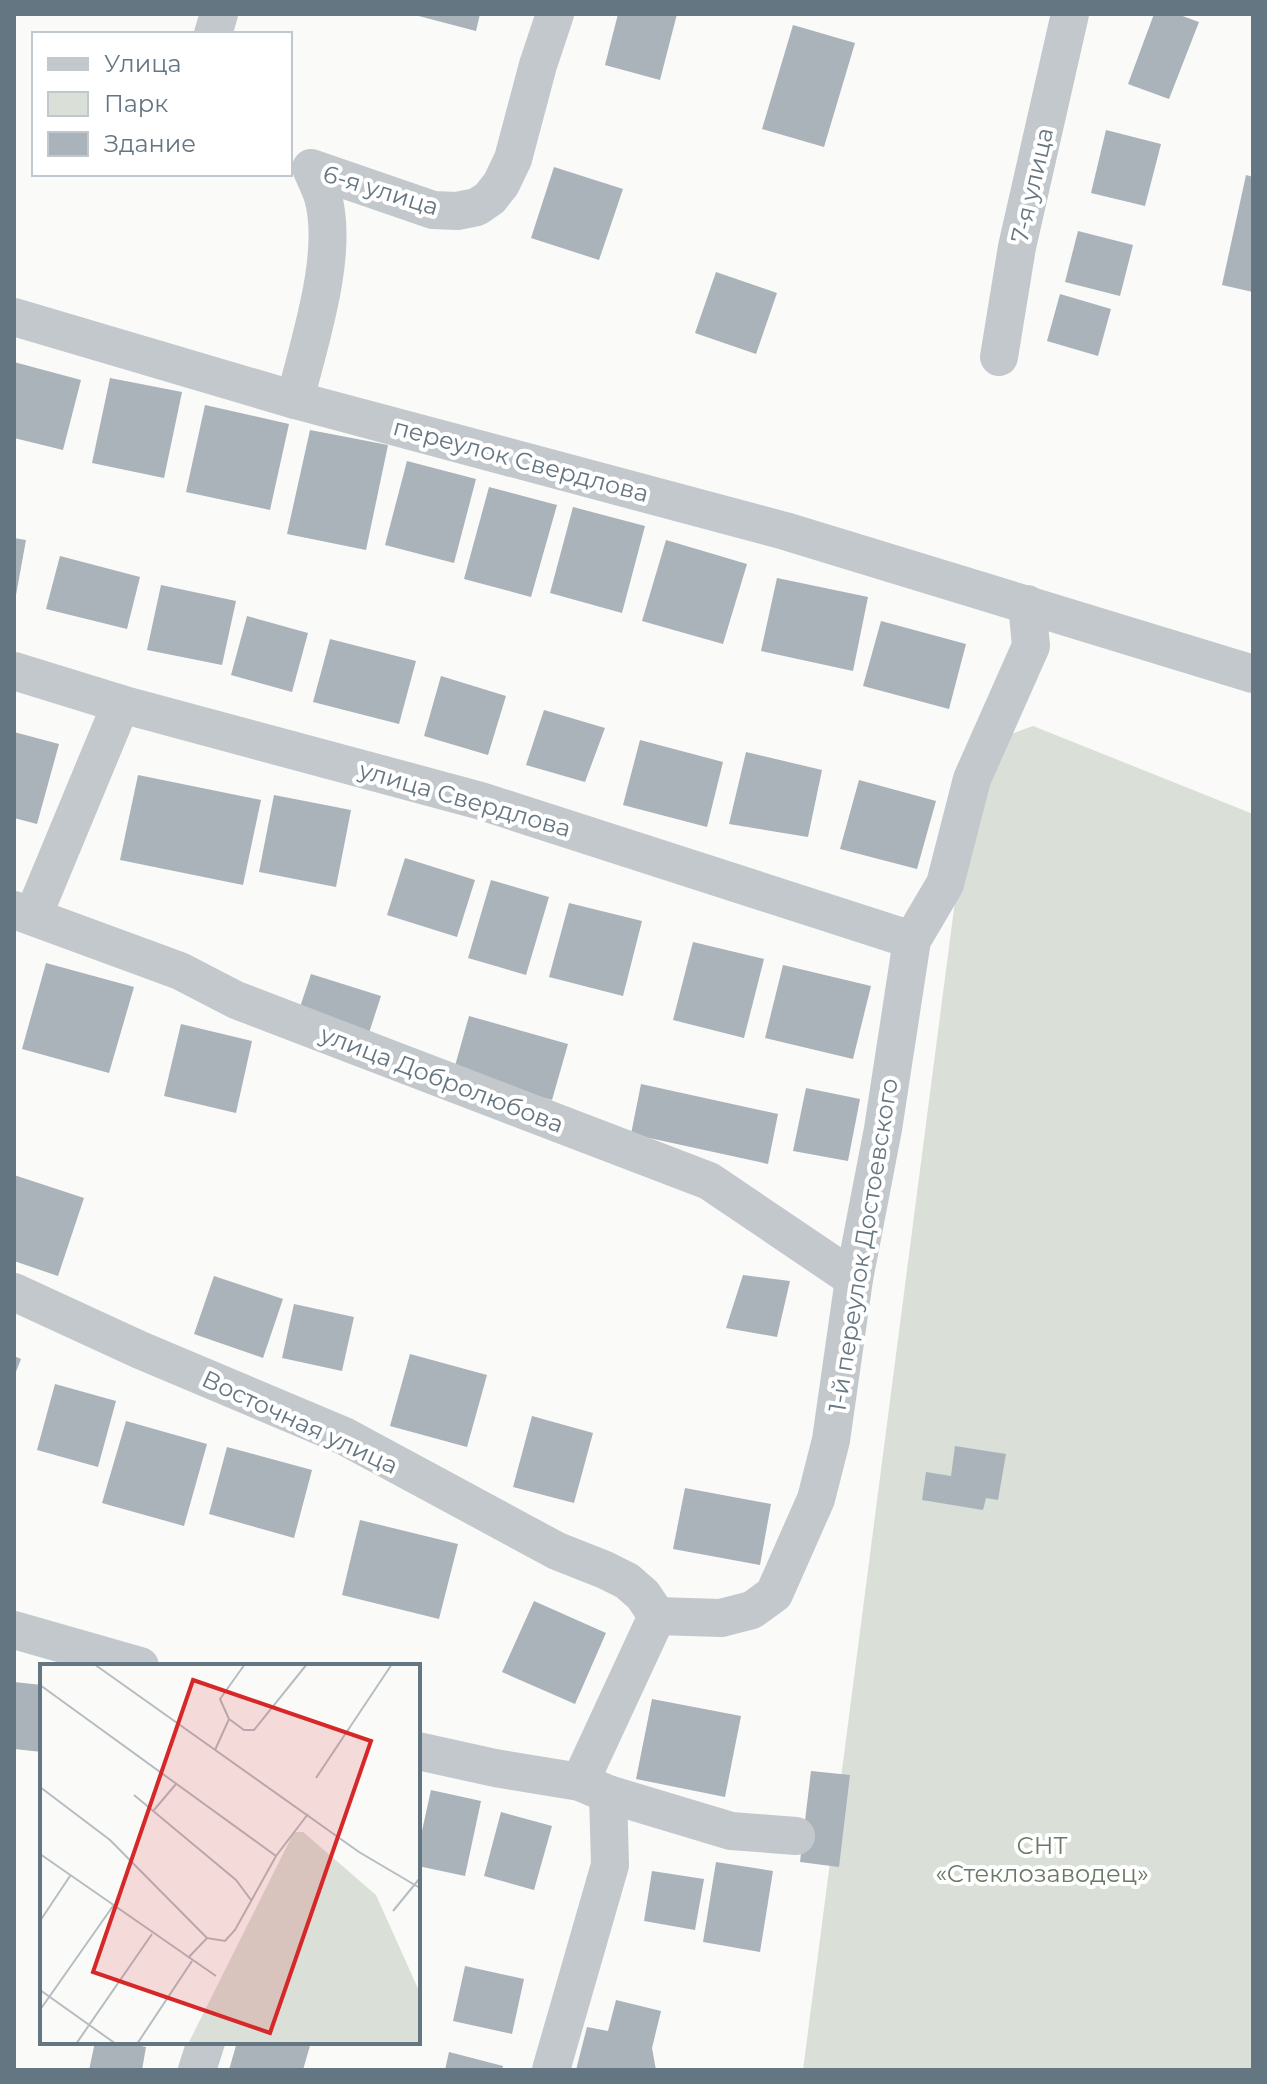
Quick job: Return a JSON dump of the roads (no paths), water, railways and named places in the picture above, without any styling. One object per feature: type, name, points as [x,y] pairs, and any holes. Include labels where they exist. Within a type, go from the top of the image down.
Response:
[{"type":"street","name":"6-я улица","points":[[300,162],[433,210],[457,211],[477,207],[490,198],[501,184],[513,159],[555,14]]},
{"type":"street","name":"7-я улица","points":[[999,357],[1017,247],[1070,14]]},
{"type":"street","name":"6-я улица","points":[[295,400],[319,303],[327,223],[323,197],[300,162]]},
{"type":"street","name":"переулок Свердлова","points":[[14,317],[295,400],[785,531],[1253,674]]},
{"type":"street","name":"1-й переулок Достоевского","points":[[657,1616],[721,1618],[752,1610],[774,1594],[816,1499],[831,1440],[854,1279],[883,1129],[912,940],[945,884],[972,779],[1031,646],[1027,604]]},
{"type":"street","name":"улица Свердлова","points":[[14,671],[121,704],[481,801],[912,940]]},
{"type":"street","points":[[24,913],[121,704]]},
{"type":"street","name":"улица Добролюбова","points":[[24,913],[180,971],[236,1000],[709,1181],[854,1279]]},
{"type":"street","name":"Восточная улица","points":[[14,1292],[140,1350],[344,1436],[557,1551],[627,1581],[643,1595],[657,1616]]},
{"type":"street","points":[[551,2070],[610,1865],[594,1788],[657,1616]]},
{"type":"street","points":[[14,1630],[133,1664]]},
{"type":"street","points":[[420,1751],[594,1788],[731,1831],[796,1836]]},
{"type":"street","points":[[197,2070],[205,2044]]},
{"type":"park label","name":"СНТ «Стеклозаводец»","points":[[1042,1859]]}]
